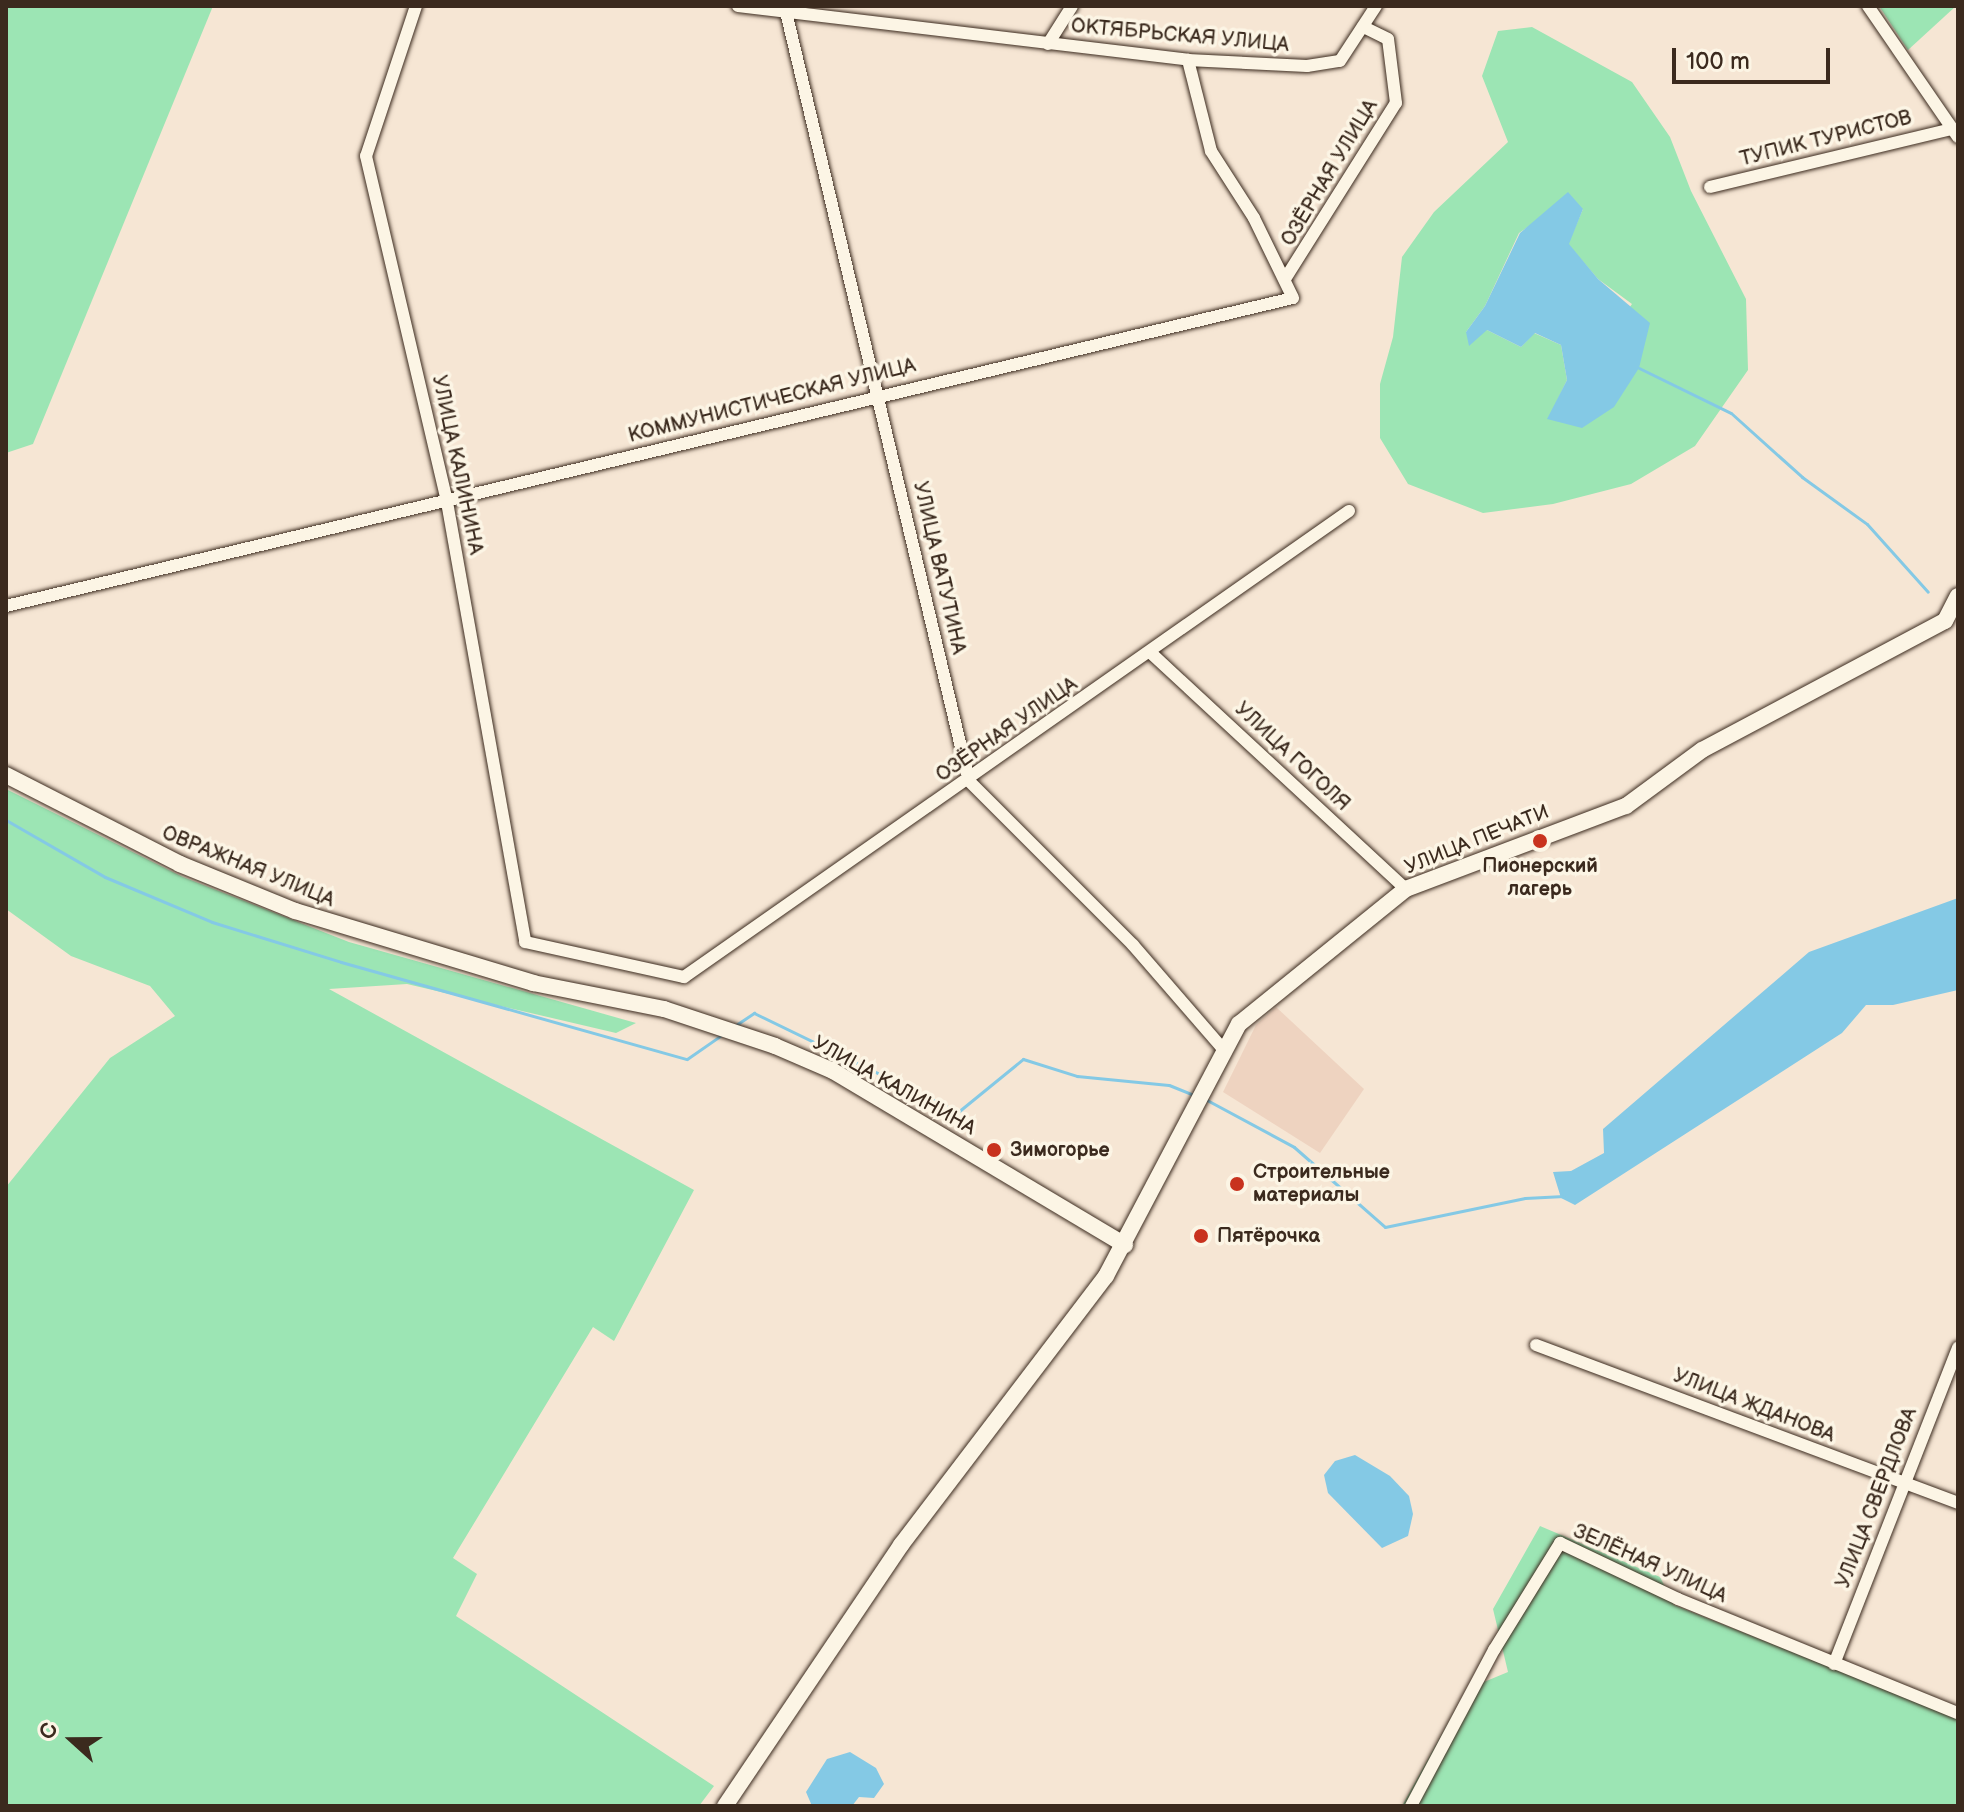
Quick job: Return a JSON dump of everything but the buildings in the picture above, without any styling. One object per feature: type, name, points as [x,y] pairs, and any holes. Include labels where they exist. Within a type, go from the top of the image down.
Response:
[{"type":"street","name":"УЛИЦА КАЛИНИНА","points":[[416,6],[366,156],[447,502],[525,942],[684,977]]},
{"type":"street","name":"ОКТЯБРЬСКАЯ УЛИЦА","points":[[738,6],[789,9],[1188,60],[1307,66],[1340,61],[1363,27]]},
{"type":"street","points":[[1048,44],[1072,6]]},
{"type":"street","points":[[1363,27],[1376,6]]},
{"type":"street","points":[[1868,6],[1955,133]]},
{"type":"street","name":"УЛИЦА ВАТУТИНА","points":[[789,9],[969,781]]},
{"type":"street","name":"ОЗЁРНАЯ УЛИЦА","points":[[1285,279],[1396,103],[1388,39],[1363,27]]},
{"type":"street","points":[[1188,60],[1211,151],[1285,279]]},
{"type":"street","name":"ТУПИК ТУРИСТОВ","points":[[1710,187],[1955,133]]},
{"type":"street","name":"КОММУНИСТИЧЕСКАЯ УЛИЦА","points":[[6,606],[447,502],[877,395],[1293,298],[1285,279]]},
{"type":"street","name":"ОЗЁРНАЯ УЛИЦА","points":[[684,977],[1152,654],[1349,511]]},
{"type":"street","name":"УЛИЦА ПЕЧАТИ","points":[[725,1806],[866,1593],[1125,1245],[1223,1049],[1239,1024],[1406,889],[1626,806],[1702,750],[1945,621],[1958,596]]},
{"type":"street","name":"УЛИЦА ГОГОЛЯ","points":[[1152,654],[1406,889]]},
{"type":"street","name":"ОВРАЖНАЯ УЛИЦА","points":[[6,775],[180,864],[295,911],[533,983]]},
{"type":"street","points":[[969,781],[1133,945],[1223,1049]]},
{"type":"street","name":"УЛИЦА КАЛИНИНА","points":[[533,983],[664,1009],[833,1071],[1125,1245]]},
{"type":"street","name":"УЛИЦА ЖДАНОВА","points":[[1536,1345],[1958,1503]]},
{"type":"street","name":"УЛИЦА СВЕРДЛОВА","points":[[1834,1664],[1958,1347]]},
{"type":"street","name":"ЗЕЛЁНАЯ УЛИЦА","points":[[1411,1806],[1494,1650],[1560,1543],[1834,1664],[1958,1713]]},
{"type":"shaded area","points":[[1276,1007],[1364,1089],[1320,1153],[1223,1092],[1256,1025]]},
{"type":"green space","points":[[6,6],[213,6],[33,444],[6,453]]},
{"type":"green space","points":[[1879,6],[1956,6],[1908,50]]},
{"type":"green space","points":[[1532,27],[1632,82],[1670,137],[1691,191],[1746,299],[1748,370],[1695,446],[1631,484],[1553,504],[1483,513],[1408,484],[1380,438],[1380,384],[1393,337],[1402,257],[1434,212],[1508,142],[1482,76],[1498,31]],"holes":[[[1583,209],[1568,244],[1598,279],[1632,304],[1548,419],[1567,380],[1561,345],[1534,333],[1521,347],[1487,330],[1466,332],[1485,306],[1519,233],[1542,217]]]},
{"type":"green space","points":[[6,789],[183,877],[349,942],[636,1023],[616,1033],[407,984],[329,989],[694,1190],[614,1341],[593,1327],[453,1558],[477,1574],[456,1616],[714,1786],[699,1806],[6,1806],[6,1187],[110,1058],[175,1016],[150,986],[71,956],[6,909]]},
{"type":"green space","points":[[1540,1526],[1660,1577],[1674,1605],[1958,1718],[1958,1806],[1402,1806],[1467,1689],[1508,1672],[1493,1609]]},
{"type":"water","points":[[1568,192],[1583,209],[1569,244],[1598,279],[1650,323],[1639,368],[1614,407],[1582,428],[1547,419],[1567,380],[1561,345],[1535,333],[1521,347],[1487,330],[1469,346],[1466,332],[1485,306],[1520,233]]},
{"type":"water","points":[[1958,898],[1958,990],[1893,1005],[1866,1005],[1842,1033],[1575,1205],[1561,1198],[1553,1172],[1571,1171],[1604,1153],[1603,1129],[1809,952]]},
{"type":"water","points":[[1355,1455],[1390,1476],[1409,1496],[1413,1514],[1408,1536],[1382,1548],[1328,1493],[1324,1475],[1335,1461]]},
{"type":"water","points":[[850,1752],[876,1768],[884,1784],[874,1798],[859,1797],[852,1806],[812,1806],[806,1792],[827,1759]]},
{"type":"waterway","points":[[1639,368],[1731,413],[1802,477],[1867,524],[1928,592]]},
{"type":"waterway","points":[[6,820],[105,877],[212,922],[341,962],[687,1059],[723,1034]]},
{"type":"waterway","points":[[736,1025],[754,1013],[958,1112],[1023,1059],[1077,1076],[1169,1085],[1194,1095]]},
{"type":"waterway","points":[[1205,1099],[1294,1147],[1385,1227],[1525,1198],[1564,1196]]},
{"type":"place","name":"Пионерский лагерь","points":[[1540,841]]},
{"type":"place","name":"Зимогорье","points":[[994,1150]]},
{"type":"place","name":"Строительные материалы","points":[[1237,1184]]},
{"type":"place","name":"Пятёрочка","points":[[1201,1236]]}]
